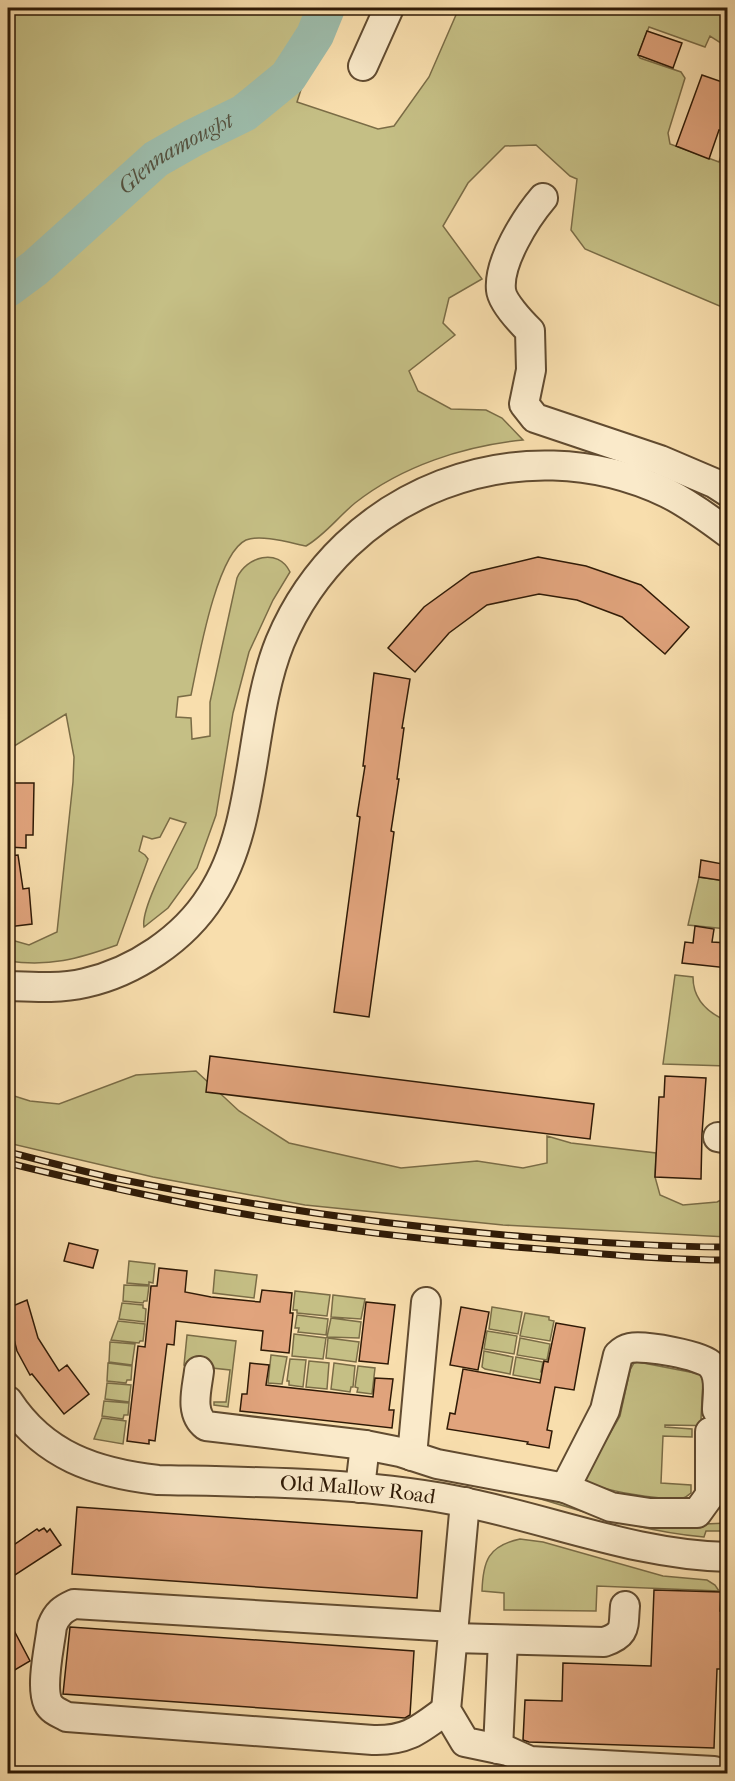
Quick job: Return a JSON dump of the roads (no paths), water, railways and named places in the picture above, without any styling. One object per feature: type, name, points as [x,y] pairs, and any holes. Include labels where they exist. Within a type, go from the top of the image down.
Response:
[{"type":"street","points":[[363,66],[389,8]]},
{"type":"street","points":[[543,198],[526,219],[505,264],[501,291],[516,316],[530,331],[531,370],[524,404],[535,418],[660,460],[714,483],[728,492]]},
{"type":"street","points":[[8,986],[37,988],[65,986],[84,984],[107,976],[158,950],[186,927],[211,897],[230,859],[244,808],[258,721],[268,676],[281,640],[298,606],[320,574],[372,523],[412,498],[447,481],[492,469],[544,466],[575,467],[626,477],[666,493],[697,510],[728,533]]},
{"type":"street","points":[[412,1456],[426,1302]]},
{"type":"street","points":[[199,1371],[196,1413],[199,1420],[206,1426],[365,1445],[437,1464],[565,1488],[611,1507],[650,1513],[697,1513],[710,1495],[713,1421],[718,1383],[716,1372],[706,1361],[642,1347],[622,1350],[616,1360],[609,1401],[565,1488]]},
{"type":"street","name":"Old Mallow Road","points":[[8,1401],[29,1427],[51,1445],[82,1464],[111,1473],[158,1480],[360,1488],[465,1502],[653,1550],[728,1557]]},
{"type":"street","points":[[360,1488],[365,1445]]},
{"type":"street","points":[[465,1502],[446,1710],[465,1742],[498,1749],[530,1761],[714,1771]]},
{"type":"street","points":[[446,1710],[406,1736],[398,1739],[373,1740],[67,1717],[55,1711],[48,1703],[45,1691],[52,1626],[62,1609],[74,1604],[453,1633],[502,1640],[604,1642],[620,1635],[623,1631],[625,1606]]},
{"type":"street","points":[[498,1749],[502,1640]]},
{"type":"waterway","name":"Glennamought","points":[[8,288],[35,268],[156,159],[244,113],[288,77],[315,35],[326,8]]},
{"type":"railway","points":[[8,1152],[104,1176],[169,1189],[373,1221],[553,1239],[728,1247]]},
{"type":"railway","points":[[8,1163],[190,1204],[338,1228],[500,1246],[658,1258],[728,1260]]}]
